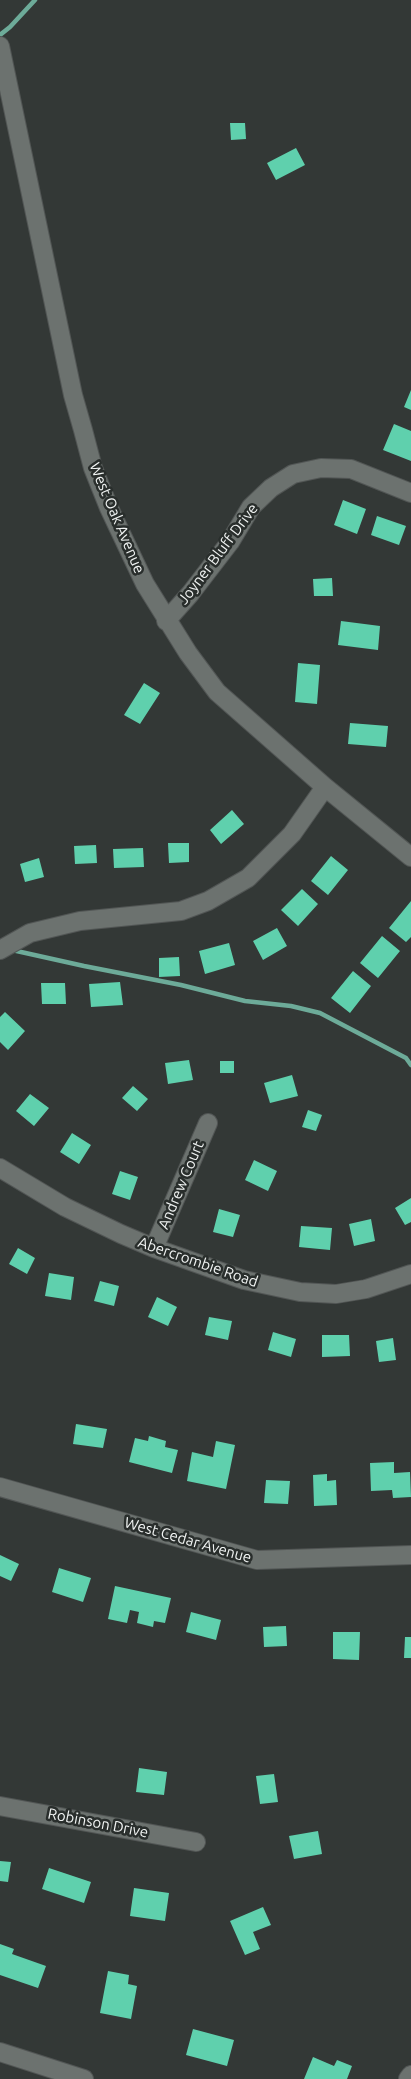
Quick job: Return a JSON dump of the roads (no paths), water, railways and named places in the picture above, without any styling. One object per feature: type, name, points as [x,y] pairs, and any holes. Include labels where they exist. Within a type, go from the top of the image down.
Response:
[{"type":"street","name":"West Oak Avenue","points":[[0,46],[73,395],[93,468],[109,508],[141,576],[188,654],[217,692],[325,787],[411,857]]},
{"type":"street","name":"Joyner Bluff Drive","points":[[166,620],[190,594],[230,542],[251,506],[271,488],[292,474],[322,468],[351,469],[411,493]]},
{"type":"street","points":[[0,950],[30,933],[80,920],[181,911],[208,901],[248,878],[292,834],[325,787]]},
{"type":"street","name":"Andrew Court","points":[[154,1248],[208,1123]]},
{"type":"street","name":"Abercrombie Road","points":[[0,1168],[66,1207],[154,1248],[244,1280],[300,1292],[336,1294],[366,1289],[411,1274]]},
{"type":"street","name":"West Cedar Avenue","points":[[0,1487],[257,1560],[411,1555]]},
{"type":"street","name":"Robinson Drive","points":[[0,1806],[196,1842]]},
{"type":"street","points":[[0,2052],[84,2079]]},
{"type":"street","points":[[408,2079],[411,2075]]},
{"type":"waterway","points":[[0,35],[35,0]]},
{"type":"waterway","points":[[12,950],[181,985],[245,1001],[291,1006],[320,1013],[406,1058],[411,1065]]}]
